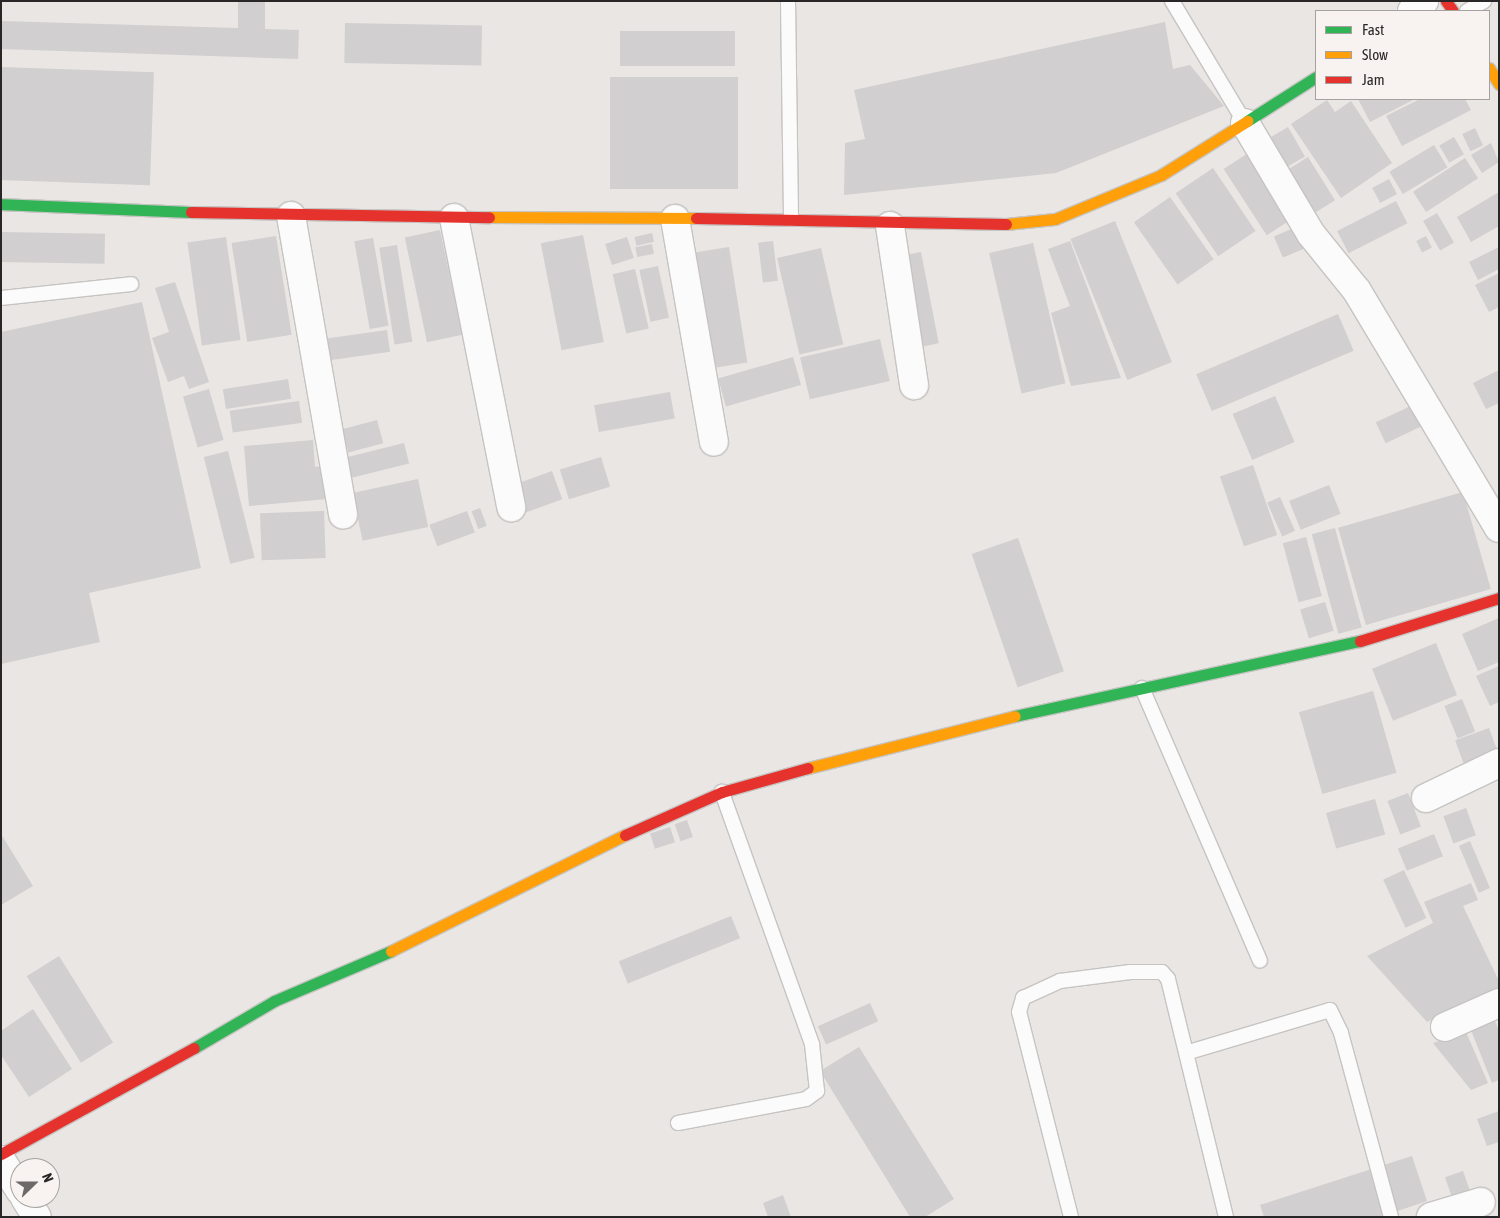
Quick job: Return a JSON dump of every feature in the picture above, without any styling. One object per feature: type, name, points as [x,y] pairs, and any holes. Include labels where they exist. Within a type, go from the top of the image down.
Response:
[{"type":"street","points":[[1413,10],[1424,1]]},
{"type":"street","points":[[1490,70],[1499,84]]},
{"type":"street","points":[[1,204],[291,216],[675,220],[791,219],[890,226],[980,228],[1055,219],[1161,175],[1315,78]]},
{"type":"street","points":[[1245,122],[1311,234],[1357,291],[1499,528]]},
{"type":"street","points":[[291,216],[343,514]]},
{"type":"street","points":[[454,218],[511,507]]},
{"type":"street","points":[[675,220],[714,442]]},
{"type":"street","points":[[890,226],[914,386]]},
{"type":"street","points":[[1,1154],[124,1089],[274,1001],[355,967],[539,881],[634,830],[722,792],[866,751],[1225,668],[1327,651],[1499,598]]},
{"type":"street","points":[[1426,798],[1499,762]]},
{"type":"street","points":[[1445,1027],[1499,1003]]},
{"type":"street","points":[[1,1160],[10,1174]]},
{"type":"street","points":[[1431,1217],[1481,1202]]},
{"type":"lane","points":[[788,1],[791,219]]},
{"type":"lane","points":[[1172,1],[1245,122]]},
{"type":"lane","points":[[1469,10],[1484,1]]},
{"type":"lane","points":[[1,298],[131,284]]},
{"type":"lane","points":[[1142,688],[1260,961]]},
{"type":"lane","points":[[678,1123],[806,1099],[817,1091],[812,1044],[722,792]]},
{"type":"lane","points":[[1071,1217],[1019,1012],[1023,998],[1060,981],[1130,972],[1162,972],[1189,1052],[1226,1217]]},
{"type":"lane","points":[[1189,1052],[1330,1010],[1341,1033],[1391,1217]]},
{"type":"building","points":[[238,1],[265,1],[265,29],[299,30],[298,59],[1,49],[1,21],[238,28]]},
{"type":"building","points":[[1165,22],[1173,69],[1190,65],[1224,106],[1056,173],[844,195],[845,143],[865,139],[854,90]]},
{"type":"building","points":[[345,23],[482,25],[481,65],[344,63]]},
{"type":"building","points":[[620,31],[735,31],[735,66],[620,66]]},
{"type":"building","points":[[1,67],[154,72],[150,185],[1,180]]},
{"type":"building","points":[[610,77],[738,77],[738,189],[610,189]]},
{"type":"building","points":[[1327,100],[1335,112],[1351,101],[1392,163],[1341,198],[1291,124]]},
{"type":"building","points":[[1359,100],[1413,100],[1370,122]]},
{"type":"building","points":[[1418,100],[1466,100],[1471,110],[1402,146],[1386,116]]},
{"type":"building","points":[[1288,127],[1305,156],[1281,170],[1264,141]]},
{"type":"building","points":[[1475,128],[1483,145],[1470,151],[1462,134]]},
{"type":"building","points":[[1454,137],[1464,154],[1449,163],[1439,146]]},
{"type":"building","points":[[1491,143],[1499,162],[1482,173],[1471,155]]},
{"type":"building","points":[[1434,145],[1447,167],[1403,194],[1389,172]]},
{"type":"building","points":[[1253,150],[1296,216],[1267,235],[1224,169]]},
{"type":"building","points":[[1308,157],[1335,200],[1304,219],[1277,176]]},
{"type":"building","points":[[1465,158],[1478,178],[1426,212],[1413,192]]},
{"type":"building","points":[[1213,168],[1255,231],[1218,256],[1176,193]]},
{"type":"building","points":[[1389,179],[1397,194],[1380,203],[1372,188]]},
{"type":"building","points":[[1499,192],[1499,226],[1471,242],[1457,217]]},
{"type":"building","points":[[1170,197],[1214,259],[1178,284],[1134,222]]},
{"type":"building","points":[[1396,201],[1407,223],[1349,253],[1337,231]]},
{"type":"building","points":[[1437,213],[1454,242],[1440,250],[1423,221]]},
{"type":"building","points":[[1115,221],[1172,362],[1127,380],[1070,239]]},
{"type":"building","points":[[1296,227],[1305,248],[1283,258],[1274,236]]},
{"type":"building","points":[[440,230],[462,335],[427,342],[405,237]]},
{"type":"building","points":[[1,232],[105,234],[104,264],[1,262]]},
{"type":"building","points":[[652,233],[654,242],[636,246],[634,237]]},
{"type":"building","points":[[583,235],[604,342],[562,350],[541,243]]},
{"type":"building","points":[[276,236],[292,335],[247,342],[232,243]]},
{"type":"building","points":[[1426,236],[1432,248],[1422,253],[1416,241]]},
{"type":"building","points":[[226,237],[240,340],[202,345],[187,242]]},
{"type":"building","points":[[627,237],[634,258],[612,265],[605,244]]},
{"type":"building","points":[[373,238],[388,326],[370,329],[354,241]]},
{"type":"building","points":[[773,241],[778,281],[763,283],[758,243]]},
{"type":"building","points":[[1070,241],[1121,378],[1071,386],[1051,313],[1070,306],[1048,249]]},
{"type":"building","points":[[1033,243],[1065,383],[1022,393],[989,253]]},
{"type":"building","points":[[652,244],[654,254],[637,257],[635,247]]},
{"type":"building","points":[[397,245],[412,342],[395,345],[379,248]]},
{"type":"building","points":[[729,247],[747,363],[712,368],[693,253]]},
{"type":"building","points":[[1499,247],[1499,269],[1478,280],[1469,262]]},
{"type":"building","points":[[821,248],[843,344],[799,355],[777,258]]},
{"type":"building","points":[[921,252],[939,343],[917,347],[899,256]]},
{"type":"building","points":[[658,266],[669,318],[650,322],[639,270]]},
{"type":"building","points":[[635,269],[649,328],[626,334],[613,274]]},
{"type":"building","points":[[1499,273],[1499,307],[1489,312],[1475,285]]},
{"type":"building","points":[[175,282],[209,382],[189,389],[184,376],[168,382],[152,338],[169,332],[155,288]]},
{"type":"building","points":[[142,302],[201,568],[89,593],[100,642],[1,664],[1,332]]},
{"type":"building","points":[[1338,314],[1354,351],[1212,411],[1196,374]]},
{"type":"building","points":[[387,330],[390,352],[330,360],[327,338]]},
{"type":"building","points":[[880,339],[890,381],[810,399],[800,357]]},
{"type":"building","points":[[793,357],[801,385],[726,406],[718,378]]},
{"type":"building","points":[[1499,370],[1499,403],[1486,409],[1473,383]]},
{"type":"building","points":[[288,379],[291,399],[226,409],[223,389]]},
{"type":"building","points":[[209,389],[224,440],[198,447],[183,396]]},
{"type":"building","points":[[670,392],[675,419],[599,432],[594,405]]},
{"type":"building","points":[[1275,396],[1295,442],[1252,460],[1233,414]]},
{"type":"building","points":[[299,401],[302,423],[233,433],[230,411]]},
{"type":"building","points":[[1413,405],[1423,426],[1386,443],[1376,422]]},
{"type":"building","points":[[377,420],[383,443],[348,452],[342,429]]},
{"type":"building","points":[[313,440],[315,467],[325,466],[328,499],[249,506],[244,446]]},
{"type":"building","points":[[404,443],[409,463],[351,478],[346,458]]},
{"type":"building","points":[[228,451],[255,558],[230,564],[204,457]]},
{"type":"building","points":[[601,457],[610,487],[569,499],[560,470]]},
{"type":"building","points":[[1253,465],[1277,535],[1244,546],[1220,476]]},
{"type":"building","points":[[552,471],[562,499],[524,513],[513,485]]},
{"type":"building","points":[[418,479],[428,527],[363,541],[352,493]]},
{"type":"building","points":[[1329,485],[1341,514],[1301,530],[1289,501]]},
{"type":"building","points":[[1463,492],[1491,589],[1366,625],[1338,528]]},
{"type":"building","points":[[1280,497],[1295,531],[1282,536],[1267,503]]},
{"type":"building","points":[[480,508],[487,526],[478,529],[472,511]]},
{"type":"building","points":[[324,511],[326,558],[262,560],[260,513]]},
{"type":"building","points":[[467,511],[475,533],[437,546],[429,525]]},
{"type":"building","points":[[1335,528],[1362,627],[1338,634],[1312,534]]},
{"type":"building","points":[[1306,537],[1322,596],[1299,602],[1283,543]]},
{"type":"building","points":[[1018,538],[1064,671],[1018,687],[972,554]]},
{"type":"building","points":[[1325,602],[1334,631],[1309,638],[1300,610]]},
{"type":"building","points":[[1499,618],[1499,662],[1478,671],[1462,634]]},
{"type":"building","points":[[1436,643],[1457,695],[1393,721],[1372,669]]},
{"type":"building","points":[[1499,666],[1499,702],[1490,706],[1476,676]]},
{"type":"building","points":[[1373,691],[1396,773],[1322,794],[1299,712]]},
{"type":"building","points":[[1462,699],[1475,731],[1457,739],[1444,706]]},
{"type":"building","points":[[1489,728],[1499,755],[1465,768],[1455,740]]},
{"type":"building","points":[[1408,793],[1421,827],[1400,834],[1387,801]]},
{"type":"building","points":[[1375,799],[1385,835],[1336,849],[1326,813]]},
{"type":"building","points":[[1466,808],[1476,835],[1453,843],[1443,816]]},
{"type":"building","points":[[687,820],[693,837],[681,841],[675,824]]},
{"type":"building","points":[[670,827],[675,842],[655,849],[650,833]]},
{"type":"building","points":[[1,834],[33,886],[1,905]]},
{"type":"building","points":[[1434,834],[1443,856],[1407,871],[1398,849]]},
{"type":"building","points":[[1470,841],[1490,888],[1479,893],[1459,846]]},
{"type":"building","points":[[1404,870],[1426,918],[1406,928],[1383,880]]},
{"type":"building","points":[[1471,883],[1478,900],[1463,906],[1499,981],[1499,991],[1427,1022],[1367,956],[1433,923],[1424,902]]},
{"type":"building","points":[[731,916],[740,938],[628,984],[619,961]]},
{"type":"building","points":[[59,956],[113,1043],[81,1063],[27,976]]},
{"type":"building","points":[[870,1003],[878,1021],[826,1044],[818,1026]]},
{"type":"building","points":[[33,1009],[72,1069],[29,1097],[1,1055],[1,1031]]},
{"type":"building","points":[[1493,1016],[1499,1031],[1499,1080],[1492,1083],[1469,1025]]},
{"type":"building","points":[[1466,1032],[1488,1083],[1471,1090],[1433,1043]]},
{"type":"building","points":[[859,1047],[954,1199],[925,1217],[910,1217],[820,1071]]},
{"type":"building","points":[[1499,1111],[1499,1142],[1487,1146],[1477,1119]]},
{"type":"building","points":[[1412,1156],[1427,1201],[1380,1217],[1264,1217],[1260,1205]]},
{"type":"building","points":[[1463,1171],[1478,1214],[1471,1217],[1459,1217],[1445,1177]]},
{"type":"building","points":[[783,1195],[791,1217],[768,1217],[763,1203]]},
{"type":"traffic: fast","points":[[1247,121],[1315,78]]},
{"type":"traffic: fast","points":[[1,204],[191,212]]},
{"type":"traffic: fast","points":[[1015,716],[1360,641]]},
{"type":"traffic: fast","points":[[194,1048],[274,1001],[391,951]]},
{"type":"traffic: slow","points":[[1490,70],[1499,84]]},
{"type":"traffic: slow","points":[[1006,224],[1055,219],[1161,175],[1247,121]]},
{"type":"traffic: slow","points":[[489,217],[696,218]]},
{"type":"traffic: slow","points":[[808,768],[1015,716]]},
{"type":"traffic: slow","points":[[391,951],[625,835]]},
{"type":"traffic: jam","points":[[1446,1],[1452,10]]},
{"type":"traffic: jam","points":[[191,212],[489,217]]},
{"type":"traffic: jam","points":[[696,218],[1006,224]]},
{"type":"traffic: jam","points":[[1360,641],[1499,598]]},
{"type":"traffic: jam","points":[[625,835],[722,792],[808,768]]},
{"type":"traffic: jam","points":[[1,1154],[194,1048]]}]
